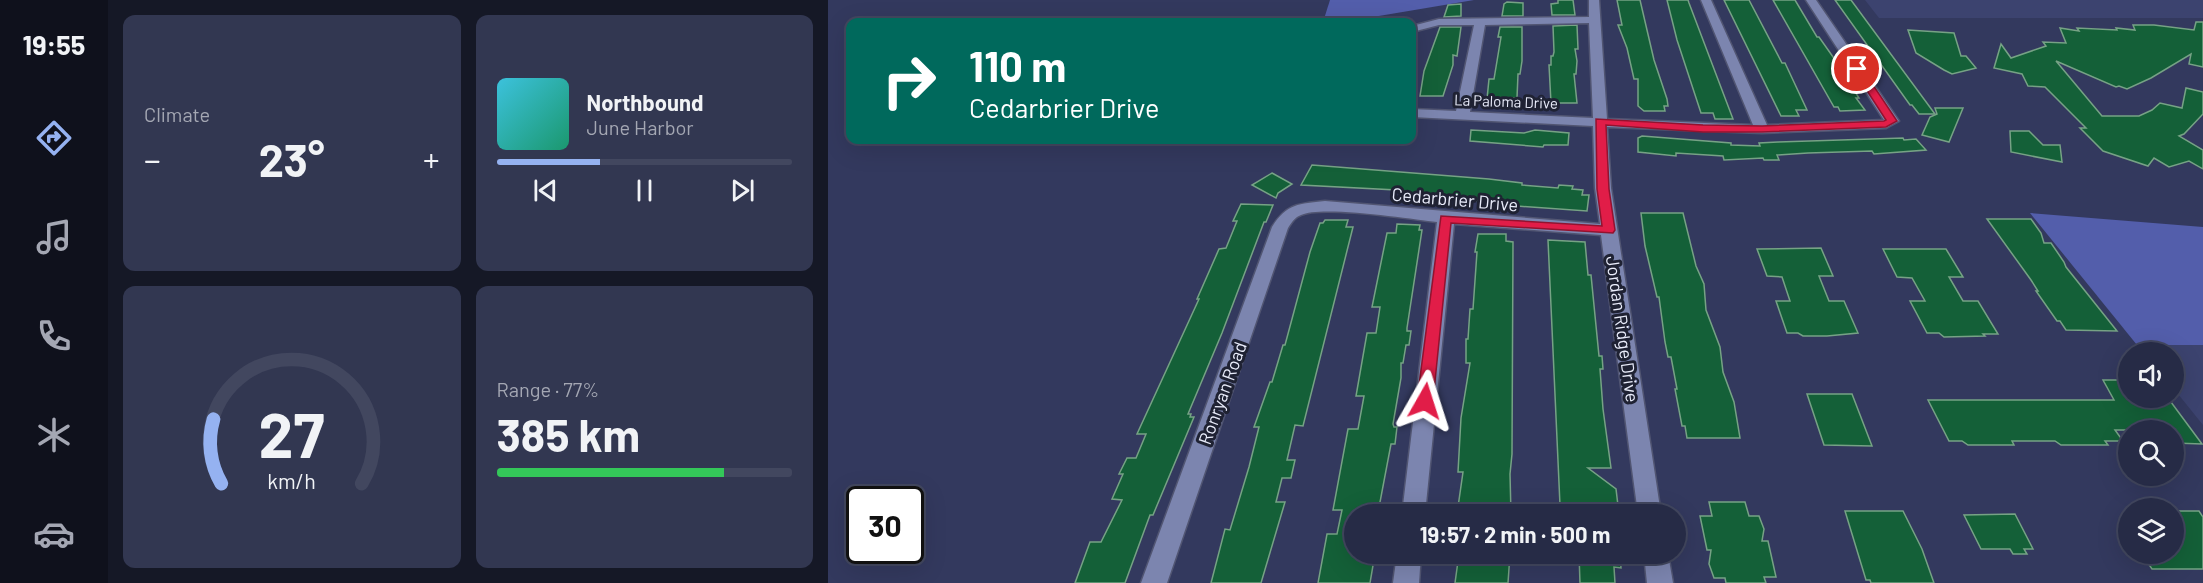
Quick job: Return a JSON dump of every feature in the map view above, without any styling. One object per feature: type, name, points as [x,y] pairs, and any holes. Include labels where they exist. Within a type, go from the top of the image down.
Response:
[{"type":"street","name":"Jordan Ridge Drive","points":[[1594,0],[1603,189],[1649,504]]},
{"type":"street","points":[[1706,0],[1762,129]]},
{"type":"street","name":"La Paloma Drive","points":[[1416,113],[1762,129],[1886,124],[1892,121],[1811,0]]},
{"type":"street","points":[[1462,116],[1480,21]]},
{"type":"street","points":[[1416,27],[1439,22],[1596,21]]},
{"type":"street","name":"Cedarbrier Drive","points":[[1299,209],[1325,206],[1609,230]]},
{"type":"street","name":"Ronryan Road","points":[[1154,583],[1280,227],[1289,215],[1299,209]]},
{"type":"street","points":[[1414,504],[1446,218]]},
{"type":"street","points":[[1406,583],[1408,564]]},
{"type":"street","points":[[1657,564],[1660,583]]},
{"type":"shaded area","points":[[1330,0],[1474,0],[1367,18],[1324,18]]},
{"type":"shaded area","points":[[1865,0],[2203,0],[2203,18],[1879,18]]},
{"type":"shaded area","points":[[2030,213],[2203,227],[2203,345],[2184,345],[2184,342],[2135,342]]},
{"type":"shaded area","points":[[2184,345],[2203,345],[2203,425],[2184,401]]},
{"type":"building","points":[[1558,0],[1573,0],[1575,15],[1552,15],[1551,4],[1558,3]]},
{"type":"building","points":[[1617,0],[1640,0],[1654,60],[1667,99],[1668,106],[1664,106],[1665,111],[1644,111],[1638,106],[1638,79],[1634,79],[1627,48],[1618,25],[1622,25]]},
{"type":"building","points":[[1667,0],[1688,0],[1733,119],[1715,119],[1713,113],[1701,113],[1677,40]]},
{"type":"building","points":[[1724,0],[1749,0],[1782,63],[1785,63],[1807,110],[1796,110],[1799,116],[1781,116]]},
{"type":"building","points":[[1773,0],[1795,0],[1817,37],[1838,64],[1865,110],[1840,111],[1838,107],[1834,107]]},
{"type":"building","points":[[1835,0],[1851,0],[1935,114],[1919,114],[1910,105]]},
{"type":"building","points":[[1507,2],[1523,3],[1523,16],[1502,16],[1504,4]]},
{"type":"building","points":[[1461,4],[1461,16],[1444,17],[1448,5]]},
{"type":"building","points":[[2196,22],[2203,22],[2203,67],[2189,64],[2191,54],[2151,78],[2127,89],[2116,87],[2056,61],[2102,116],[2139,116],[2160,103],[2182,108],[2186,88],[2203,92],[2203,114],[2184,134],[2179,136],[2203,150],[2203,169],[2189,161],[2169,167],[2154,158],[2148,166],[2103,151],[2080,128],[2086,128],[2045,87],[2028,86],[2022,74],[1994,68],[2001,44],[2011,58],[2046,46],[2043,42],[2066,43],[2060,28],[2079,31],[2077,28],[2135,30],[2133,25],[2154,25],[2194,30]]},
{"type":"building","points":[[1577,25],[1578,49],[1575,49],[1577,61],[1576,74],[1574,74],[1577,103],[1551,103],[1549,65],[1551,65],[1551,56],[1554,52],[1553,26]]},
{"type":"building","points":[[1440,27],[1461,27],[1457,56],[1453,55],[1453,65],[1443,96],[1420,96],[1424,71]]},
{"type":"building","points":[[1500,27],[1522,27],[1522,61],[1520,74],[1518,74],[1517,98],[1513,98],[1513,103],[1492,103],[1487,99],[1489,79],[1494,79],[1501,37],[1498,37]]},
{"type":"building","points":[[1908,30],[1954,33],[1961,56],[1966,56],[1976,68],[1952,74],[1944,70],[1916,53]]},
{"type":"building","points":[[1935,108],[1963,108],[1949,142],[1922,135],[1930,117],[1937,114]]},
{"type":"building","points":[[1471,130],[1524,133],[1535,130],[1569,133],[1568,145],[1544,145],[1543,147],[1470,141]]},
{"type":"building","points":[[2010,131],[2029,131],[2043,145],[2060,145],[2062,162],[2011,152]]},
{"type":"building","points":[[1642,136],[1760,146],[1759,143],[1903,138],[1904,140],[1916,139],[1926,150],[1874,154],[1872,151],[1808,153],[1777,155],[1779,160],[1764,160],[1763,158],[1724,160],[1723,156],[1676,153],[1676,156],[1638,152],[1638,138]]},
{"type":"building","points":[[1312,165],[1489,179],[1558,188],[1559,185],[1573,186],[1572,189],[1583,190],[1582,195],[1589,195],[1587,211],[1517,206],[1463,199],[1464,197],[1395,192],[1396,190],[1301,185]]},
{"type":"building","points":[[1272,173],[1292,184],[1278,193],[1276,198],[1252,185]]},
{"type":"building","points":[[1241,204],[1273,205],[1264,222],[1222,333],[1188,414],[1194,417],[1153,515],[1150,515],[1125,583],[1075,583],[1090,542],[1101,542],[1122,500],[1112,499],[1123,474],[1119,474],[1127,458],[1136,458],[1146,434],[1137,434],[1199,299],[1197,299],[1219,249],[1226,248],[1237,221],[1233,221]]},
{"type":"building","points":[[1641,213],[1683,213],[1696,266],[1704,284],[1706,310],[1720,347],[1723,372],[1734,402],[1740,438],[1687,438],[1685,426],[1682,426],[1671,357],[1668,357],[1665,342],[1659,297],[1657,297],[1645,246]]},
{"type":"building","points":[[1987,219],[2031,219],[2041,233],[2044,243],[2051,243],[2066,267],[2117,331],[2066,330],[2060,321],[2057,321]]},
{"type":"building","points":[[1325,220],[1348,220],[1346,227],[1353,227],[1303,426],[1295,425],[1287,460],[1295,460],[1291,478],[1282,478],[1276,502],[1285,502],[1261,583],[1211,583],[1225,529],[1230,530],[1249,467],[1259,427],[1254,427],[1270,382],[1272,382],[1283,345],[1285,345],[1310,252],[1320,223]]},
{"type":"building","points":[[1397,224],[1420,225],[1419,230],[1422,230],[1407,328],[1407,331],[1411,331],[1409,345],[1406,345],[1403,363],[1401,363],[1401,378],[1393,424],[1397,427],[1395,444],[1391,444],[1380,504],[1344,504],[1344,564],[1373,564],[1370,583],[1318,583],[1327,534],[1337,534],[1342,510],[1333,510],[1348,429],[1358,429],[1364,396],[1356,396],[1367,333],[1376,333],[1380,307],[1372,307],[1387,233],[1396,233]]},
{"type":"building","points":[[1478,234],[1506,234],[1506,241],[1513,242],[1511,504],[1458,504],[1463,472],[1458,472],[1461,418],[1470,363],[1466,363],[1466,339],[1468,339],[1470,309],[1473,309],[1477,252],[1475,252]]},
{"type":"building","points":[[1548,240],[1585,242],[1588,275],[1591,275],[1599,356],[1602,356],[1603,369],[1600,369],[1603,409],[1611,468],[1588,468],[1616,489],[1618,504],[1560,504]]},
{"type":"building","points":[[1821,248],[1833,276],[1819,276],[1829,301],[1844,301],[1858,333],[1803,336],[1798,333],[1787,333],[1776,301],[1790,301],[1782,277],[1767,276],[1757,249]]},
{"type":"building","points":[[1883,249],[1946,249],[1963,277],[1949,277],[1963,301],[1978,301],[1998,334],[1944,337],[1939,333],[1927,333],[1910,301],[1925,301],[1912,278],[1897,277]]},
{"type":"building","points":[[2103,380],[2118,380],[2118,408],[2175,408],[2202,444],[2184,443],[2184,420],[2118,420],[2118,430],[2115,430],[2118,434],[2118,441],[2105,441],[2108,445],[2061,445],[2055,441],[2012,441],[2014,445],[1968,445],[1962,441],[1949,441],[1928,400],[2114,400]]},
{"type":"building","points":[[1807,394],[1852,394],[1872,446],[1824,445]]},
{"type":"building","points":[[1709,502],[1745,502],[1749,516],[1759,516],[1764,529],[1762,541],[1768,541],[1776,577],[1764,577],[1766,583],[1726,583],[1725,578],[1714,578],[1709,564],[1711,550],[1707,550],[1700,516],[1712,516]]},
{"type":"building","points":[[1845,511],[1903,511],[1922,549],[1934,583],[1871,583],[1870,580],[1866,580]]},
{"type":"building","points":[[2184,511],[2199,511],[2203,517],[2203,569],[2152,569],[2149,564],[2184,564]]},
{"type":"building","points":[[2015,514],[2033,549],[2024,549],[2027,554],[2013,554],[2010,549],[1981,549],[1964,515]]},
{"type":"building","points":[[1458,564],[1509,564],[1508,583],[1455,583]]},
{"type":"building","points":[[1579,564],[1621,564],[1621,568],[1614,567],[1615,583],[1580,583]]},
{"type":"route","points":[[1425,401],[1446,218],[1609,230],[1603,189],[1600,121],[1703,128],[1762,129],[1886,124],[1892,121],[1857,69]]}]
